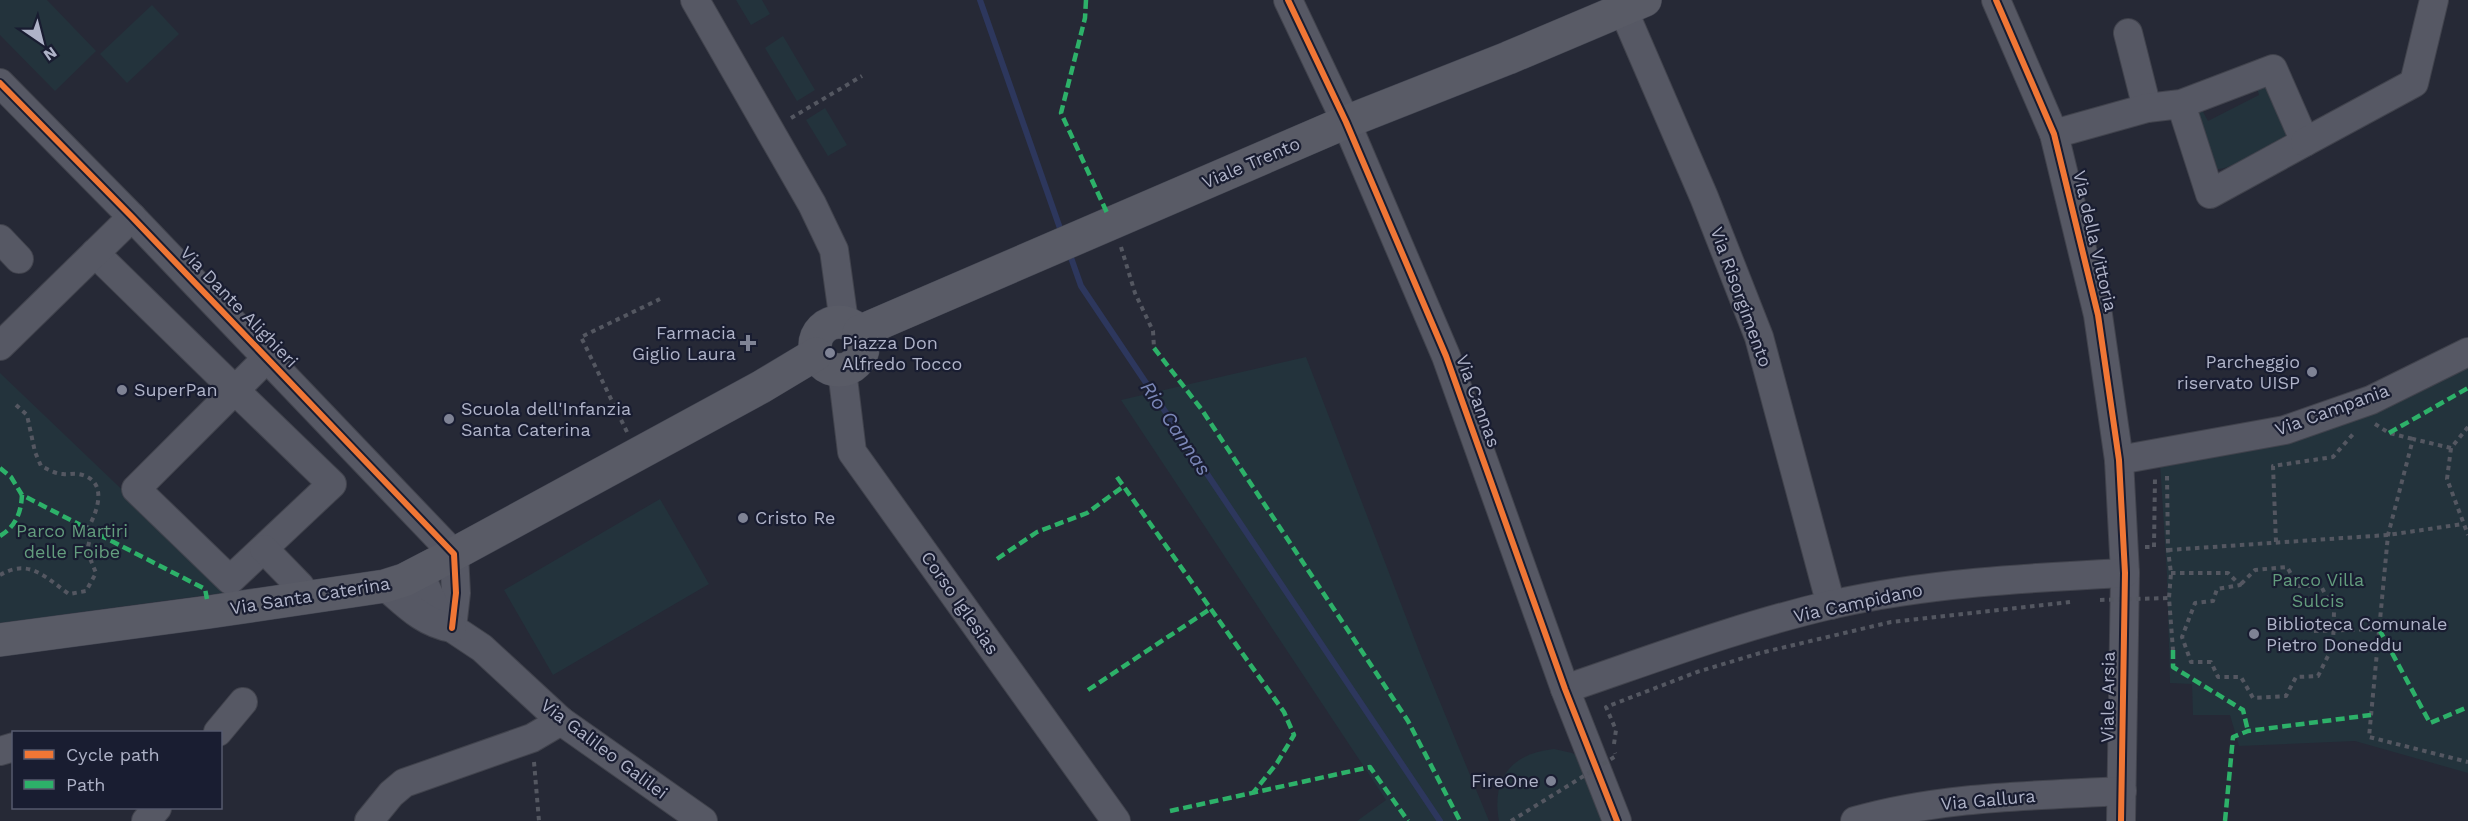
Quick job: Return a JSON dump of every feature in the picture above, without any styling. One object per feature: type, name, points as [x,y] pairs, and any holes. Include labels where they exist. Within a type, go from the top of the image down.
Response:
[{"type":"main road","name":"Viale Trento","points":[[852,327],[1035,257],[1105,237],[1346,122],[1508,58],[1629,3]]},
{"type":"main road","points":[[829,362],[857,363],[861,356],[863,339],[852,327]]},
{"type":"main road","name":"Via Santa Caterina","points":[[0,640],[385,586],[454,554],[761,387],[829,362]]},
{"type":"street","points":[[695,0],[812,204],[834,250],[852,327]]},
{"type":"street","name":"Via Cannas","points":[[1288,0],[1346,122],[1446,356],[1565,689],[1617,821]]},
{"type":"street","name":"Via della Vittoria","points":[[1996,0],[2054,134],[2098,315],[2119,460],[2124,560]]},
{"type":"street","points":[[2181,104],[2210,194],[2414,83],[2434,0]]},
{"type":"street","name":"Via Risorgimento","points":[[1629,3],[1759,337],[1831,605]]},
{"type":"street","points":[[2128,33],[2147,108]]},
{"type":"street","points":[[2054,134],[2147,108],[2181,104],[2273,69],[2306,142]]},
{"type":"street","name":"Via Dante Alighieri","points":[[0,83],[132,217],[454,554]]},
{"type":"street","points":[[0,346],[132,217]]},
{"type":"street","points":[[95,253],[235,390],[332,484],[230,580],[136,489],[235,390],[267,358]]},
{"type":"street","name":"Via Campania","points":[[2119,460],[2285,430],[2371,400],[2468,352]]},
{"type":"street","name":"Corso Iglesias","points":[[829,362],[852,452],[1116,821]]},
{"type":"street","points":[[264,549],[300,585],[307,596]]},
{"type":"street","points":[[452,628],[456,593],[454,554]]},
{"type":"street","name":"Via Campidano","points":[[1565,689],[1696,644],[1831,605],[1972,581],[2124,560]]},
{"type":"street","name":"Viale Arsia","points":[[2121,821],[2124,560]]},
{"type":"street","name":"Via Galileo Galilei","points":[[419,572],[436,610],[452,628],[482,648],[561,721],[704,821]]},
{"type":"street","name":"Via Galileo Galilei","points":[[385,586],[416,614],[436,625],[452,628]]},
{"type":"street","points":[[219,731],[243,702]]},
{"type":"street","points":[[369,821],[391,794],[404,783],[532,738],[561,721]]},
{"type":"street","name":"Via Gallura","points":[[1855,821],[1944,803],[2122,791]]},
{"type":"street","points":[[146,821],[155,809]]},
{"type":"path","points":[[791,118],[862,76]]},
{"type":"path","points":[[1105,237],[1153,331],[1154,348]]},
{"type":"path","points":[[627,433],[581,337],[660,299]]},
{"type":"path","points":[[0,575],[15,567],[28,568],[39,572],[69,594],[79,594],[86,591],[96,573],[87,551],[90,529],[99,503],[98,489],[90,477],[62,474],[41,466],[34,452],[27,415],[16,405]]},
{"type":"path","points":[[2366,419],[2390,433],[2451,448]]},
{"type":"path","points":[[2276,542],[2273,466],[2333,457],[2359,427]]},
{"type":"path","points":[[2468,427],[2451,448],[2447,479],[2468,535]]},
{"type":"path","points":[[2413,439],[2388,535],[2369,737],[2468,762]]},
{"type":"path","points":[[2167,473],[2168,550],[2171,573],[2169,598],[2173,650]]},
{"type":"path","points":[[2124,560],[2154,547],[2155,474]]},
{"type":"path","points":[[2168,550],[2388,535],[2463,524]]},
{"type":"path","points":[[2287,567],[2298,586],[2320,586],[2334,612],[2333,646],[2318,676],[2296,677],[2286,696],[2253,698],[2241,677],[2218,676],[2211,662],[2191,662],[2182,637],[2194,603],[2213,602],[2217,589],[2240,585],[2254,570],[2287,567]]},
{"type":"path","points":[[2171,573],[2228,573],[2240,585]]},
{"type":"path","points":[[2092,600],[2169,598]]},
{"type":"path","points":[[1511,821],[1616,756],[1613,741],[1616,730],[1606,707],[1697,672],[1760,653],[1891,622],[2074,602]]},
{"type":"path","points":[[2314,631],[2334,628],[2379,629]]},
{"type":"path","points":[[532,738],[539,821]]},
{"type":"green space","points":[[0,0],[47,0],[96,51],[55,91],[0,35]]},
{"type":"green space","points":[[736,0],[762,0],[770,14],[751,25]]},
{"type":"green space","points":[[152,5],[179,34],[127,83],[100,54]]},
{"type":"green space","points":[[783,36],[815,90],[797,101],[765,48]]},
{"type":"green space","points":[[2262,80],[2295,130],[2234,165],[2213,170],[2206,161],[2198,110],[2202,110],[2208,121],[2259,95],[2257,88]]},
{"type":"green space","points":[[825,108],[847,145],[828,156],[806,120]]},
{"type":"green space","points":[[1306,357],[1421,656],[1489,821],[1357,821],[1386,800],[1121,400]]},
{"type":"green space","name":"Parco Villa Sulcis","points":[[2468,365],[2468,773],[2355,741],[2239,746],[2230,715],[2193,715],[2192,684],[2170,683],[2167,575],[2160,463],[2386,406],[2412,396]]},
{"type":"green space","name":"Parco Martiri delle Foibe","points":[[0,373],[229,592],[0,623]]},
{"type":"green space","points":[[660,499],[709,584],[553,675],[504,590]]},
{"type":"green space","name":"FireOne","points":[[1554,749],[1572,753],[1587,762],[1602,821],[1499,821],[1498,792],[1508,770],[1527,756],[1539,751]]},
{"type":"waterway","name":"Rio Cannas","points":[[980,0],[1062,234]]},
{"type":"waterway","name":"Rio Cannas","points":[[1069,252],[1081,286],[1440,821]]},
{"type":"marked path","points":[[1086,0],[1085,18],[1061,113],[1108,215]]},
{"type":"marked path","points":[[1154,348],[1202,410],[1408,721],[1460,821]]},
{"type":"marked path","points":[[2389,433],[2468,388]]},
{"type":"marked path","points":[[0,468],[11,477],[22,495],[205,589],[207,599]]},
{"type":"marked path","points":[[1117,477],[1284,712],[1294,735],[1277,763],[1253,793]]},
{"type":"marked path","points":[[997,559],[1037,532],[1087,513],[1124,486]]},
{"type":"marked path","points":[[0,536],[17,518],[22,495]]},
{"type":"marked path","points":[[1088,690],[1210,609]]},
{"type":"marked path","points":[[2379,629],[2430,723],[2468,707]]},
{"type":"marked path","points":[[2173,650],[2173,667],[2243,710],[2248,731]]},
{"type":"marked path","points":[[2225,821],[2233,737],[2248,731],[2371,715]]},
{"type":"marked path","points":[[1170,811],[1370,767],[1408,821]]},
{"type":"cycle path","points":[[1288,0],[1346,122],[1446,356],[1565,689],[1617,821]]},
{"type":"cycle path","points":[[1996,0],[2054,134],[2098,315],[2119,460],[2125,573],[2121,821]]},
{"type":"cycle path","points":[[0,83],[132,217],[454,554],[456,593],[452,628]]},
{"type":"place","name":"Farmacia Giglio Laura","points":[[748,343]]},
{"type":"place","name":"Piazza Don Alfredo Tocco","points":[[830,353]]},
{"type":"place","name":"Parcheggio riservato UISP","points":[[2312,372]]},
{"type":"place","name":"SuperPan","points":[[122,390]]},
{"type":"place","name":"Scuola dell'Infanzia Santa Caterina","points":[[449,419]]},
{"type":"place","name":"Cristo Re","points":[[743,518]]},
{"type":"place","name":"Biblioteca Comunale Pietro Doneddu","points":[[2254,634]]},
{"type":"place","name":"FireOne","points":[[1551,781]]}]
